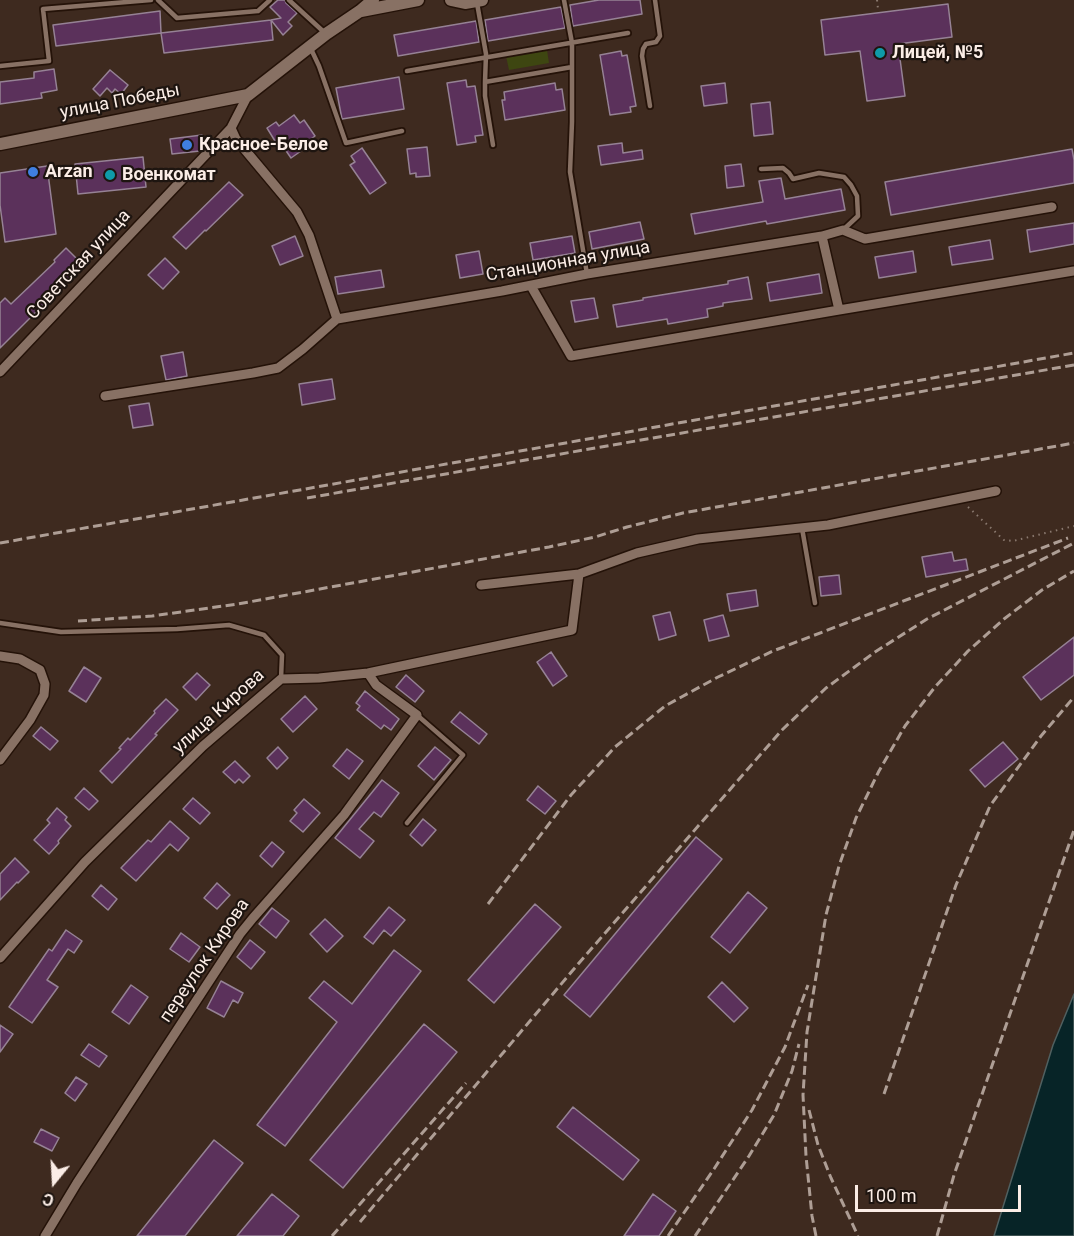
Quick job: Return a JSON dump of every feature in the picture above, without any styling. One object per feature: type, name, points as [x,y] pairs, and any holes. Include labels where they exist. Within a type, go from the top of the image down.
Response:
[{"type":"street","points":[[248,95],[373,0]]},
{"type":"street","points":[[360,11],[418,0]]},
{"type":"street","points":[[451,0],[465,3],[479,1]]},
{"type":"street","name":"Советская улица","points":[[0,372],[231,128],[248,95]]},
{"type":"street","name":"улица Победы","points":[[0,144],[248,95]]},
{"type":"street","points":[[105,396],[253,374],[278,368],[303,350],[337,319],[309,234],[283,195],[236,139],[231,128]]},
{"type":"street","points":[[843,230],[865,239],[1052,207]]},
{"type":"street","name":"Станционная улица","points":[[337,319],[531,286],[587,274],[822,236],[843,230]]},
{"type":"street","points":[[822,236],[839,310]]},
{"type":"street","points":[[531,286],[571,357],[1074,270]]},
{"type":"street","points":[[481,585],[579,574],[637,553],[698,538],[828,525],[996,491]]},
{"type":"street","name":"улица Кирова","points":[[0,958],[94,853],[203,746],[281,679],[368,673],[572,630],[579,574]]},
{"type":"street","points":[[0,656],[20,659],[40,670],[45,684],[44,695],[30,720],[0,760]]},
{"type":"street","points":[[368,673],[376,685],[417,715]]},
{"type":"street","name":"переулок Кирова","points":[[45,1236],[77,1183],[240,934],[344,815],[417,715]]},
{"type":"lane","points":[[0,66],[50,61],[43,9],[152,0]]},
{"type":"lane","points":[[158,0],[177,18],[258,11],[270,0]]},
{"type":"lane","points":[[289,0],[326,34]]},
{"type":"lane","points":[[564,0],[572,43],[570,172],[587,274]]},
{"type":"lane","points":[[650,106],[642,56],[646,44],[656,42],[660,36],[655,0]]},
{"type":"lane","points":[[479,1],[486,57],[484,92],[493,145]]},
{"type":"lane","points":[[407,71],[628,33]]},
{"type":"lane","points":[[310,46],[346,143],[402,131]]},
{"type":"lane","points":[[485,82],[572,67]]},
{"type":"lane","points":[[761,169],[783,168],[793,179],[819,172],[844,177],[857,196],[858,216],[843,230]]},
{"type":"lane","points":[[802,528],[815,603]]},
{"type":"lane","points":[[0,623],[61,632],[177,629],[229,625],[264,635],[282,655],[281,679]]},
{"type":"lane","points":[[407,823],[464,755],[417,715]]},
{"type":"path","points":[[877,0],[878,9]]},
{"type":"path","points":[[958,498],[1004,540],[1012,541],[1074,526]]},
{"type":"green space","points":[[547,50],[549,63],[509,70],[506,56]]},
{"type":"water","points":[[1074,994],[1074,1236],[994,1236],[1053,1045]]},
{"type":"building","points":[[278,0],[285,0],[297,13],[288,22],[292,26],[283,35],[271,20],[281,18],[270,7]]},
{"type":"building","points":[[599,0],[640,0],[642,14],[573,26],[570,5]]},
{"type":"building","name":"Лицей, №5","points":[[948,4],[952,37],[898,44],[905,96],[867,101],[860,51],[825,55],[821,20]]},
{"type":"building","points":[[561,7],[565,28],[488,41],[485,20]]},
{"type":"building","points":[[160,11],[161,33],[56,46],[53,25]]},
{"type":"building","points":[[271,20],[273,40],[164,53],[161,33]]},
{"type":"building","points":[[476,21],[479,42],[398,56],[394,35]]},
{"type":"building","points":[[621,51],[622,56],[627,55],[636,106],[630,107],[631,112],[610,115],[600,55]]},
{"type":"building","points":[[54,69],[57,90],[41,93],[42,98],[0,104],[0,82],[34,78],[34,72]]},
{"type":"building","points":[[110,70],[128,85],[121,94],[115,89],[112,93],[107,88],[100,96],[93,89]]},
{"type":"building","points":[[399,77],[404,109],[342,119],[336,88]]},
{"type":"building","points":[[466,80],[467,87],[475,86],[483,135],[475,136],[476,142],[457,145],[447,83]]},
{"type":"building","points":[[555,83],[556,90],[562,89],[565,110],[505,120],[502,100],[505,100],[504,92]]},
{"type":"building","points":[[725,83],[727,103],[704,106],[701,86]]},
{"type":"building","points":[[770,102],[773,134],[754,136],[751,104]]},
{"type":"building","points":[[294,115],[300,123],[304,120],[315,136],[299,148],[301,151],[291,158],[278,139],[275,141],[267,128],[276,122],[279,126]]},
{"type":"building","name":"Красное-Белое","points":[[202,135],[203,147],[200,151],[172,154],[170,139]]},
{"type":"building","points":[[622,143],[623,153],[642,150],[643,159],[601,165],[598,146]]},
{"type":"building","points":[[427,147],[430,176],[416,177],[416,173],[410,174],[407,149]]},
{"type":"building","points":[[362,148],[386,183],[370,194],[350,165],[355,162],[351,156]]},
{"type":"building","points":[[1072,149],[1074,183],[891,215],[885,182]]},
{"type":"building","name":"Военкомат","points":[[143,157],[146,187],[78,194],[75,164]]},
{"type":"building","points":[[741,164],[744,186],[727,188],[725,166]]},
{"type":"building","points":[[47,166],[56,234],[5,242],[0,205],[0,173]]},
{"type":"building","points":[[781,178],[785,199],[841,189],[845,210],[695,234],[691,214],[763,202],[759,181]]},
{"type":"building","points":[[229,182],[243,195],[186,249],[173,237]]},
{"type":"building","points":[[640,222],[644,239],[592,249],[589,232]]},
{"type":"building","points":[[1074,223],[1074,244],[1030,252],[1027,230]]},
{"type":"building","points":[[295,236],[303,256],[280,265],[272,246]]},
{"type":"building","points":[[572,236],[575,253],[533,260],[530,243]]},
{"type":"building","points":[[990,240],[993,259],[952,265],[949,247]]},
{"type":"building","points":[[66,248],[84,266],[0,348],[0,303],[5,298],[11,304],[55,262],[54,260]]},
{"type":"building","points":[[479,251],[483,274],[460,278],[456,255]]},
{"type":"building","points":[[913,251],[916,272],[879,278],[875,257]]},
{"type":"building","points":[[165,258],[179,272],[163,289],[148,275]]},
{"type":"building","points":[[381,270],[384,287],[338,294],[335,277]]},
{"type":"building","points":[[819,274],[822,293],[770,301],[767,283]]},
{"type":"building","points":[[748,277],[752,299],[723,303],[723,306],[707,309],[708,317],[668,324],[667,319],[617,327],[613,305],[728,284],[728,281]]},
{"type":"building","points":[[594,298],[598,318],[575,322],[571,301]]},
{"type":"building","points":[[183,352],[187,376],[166,380],[161,356]]},
{"type":"building","points":[[332,379],[335,399],[302,405],[299,384]]},
{"type":"building","points":[[149,403],[153,425],[133,428],[129,406]]},
{"type":"building","points":[[952,552],[954,561],[966,559],[968,570],[926,577],[922,557]]},
{"type":"building","points":[[839,575],[841,594],[821,596],[819,577]]},
{"type":"building","points":[[756,590],[758,606],[730,611],[727,594]]},
{"type":"building","points":[[670,612],[676,635],[659,640],[653,616]]},
{"type":"building","points":[[723,615],[729,636],[709,641],[704,620]]},
{"type":"building","points":[[1074,637],[1074,675],[1041,700],[1023,677]]},
{"type":"building","points":[[551,652],[567,676],[553,686],[537,662]]},
{"type":"building","points":[[84,667],[101,678],[86,702],[69,691]]},
{"type":"building","points":[[197,673],[210,685],[196,700],[183,687]]},
{"type":"building","points":[[406,675],[424,691],[415,702],[396,687]]},
{"type":"building","points":[[365,691],[399,719],[391,730],[384,725],[381,729],[357,710],[360,706],[356,703]]},
{"type":"building","points":[[305,696],[317,709],[293,732],[281,719]]},
{"type":"building","points":[[166,699],[178,710],[112,783],[100,771]]},
{"type":"building","points":[[460,712],[487,734],[479,744],[451,722]]},
{"type":"building","points":[[41,727],[58,741],[50,750],[33,736]]},
{"type":"building","points":[[1003,742],[1018,759],[985,787],[970,770]]},
{"type":"building","points":[[278,747],[288,758],[277,769],[267,758]]},
{"type":"building","points":[[435,747],[451,760],[434,780],[418,766]]},
{"type":"building","points":[[347,749],[363,761],[349,779],[333,766]]},
{"type":"building","points":[[235,761],[250,776],[243,783],[239,779],[235,783],[223,772]]},
{"type":"building","points":[[382,780],[399,793],[381,817],[374,812],[359,829],[374,841],[360,858],[335,838]]},
{"type":"building","points":[[538,786],[556,801],[545,814],[527,800]]},
{"type":"building","points":[[84,788],[98,801],[89,810],[75,798]]},
{"type":"building","points":[[193,798],[210,813],[200,824],[183,809]]},
{"type":"building","points":[[304,799],[320,813],[303,832],[290,821],[297,813],[294,810]]},
{"type":"building","points":[[57,808],[67,817],[65,820],[71,826],[49,854],[34,840],[50,823],[47,820]]},
{"type":"building","points":[[423,819],[436,830],[422,846],[410,835]]},
{"type":"building","points":[[170,821],[189,838],[178,851],[170,844],[136,881],[121,868],[148,840],[151,842]]},
{"type":"building","points":[[696,837],[722,859],[590,1017],[564,995]]},
{"type":"building","points":[[272,842],[284,852],[272,867],[260,856]]},
{"type":"building","points":[[15,858],[29,872],[0,900],[0,874]]},
{"type":"building","points":[[217,883],[230,895],[217,909],[204,898]]},
{"type":"building","points":[[101,885],[117,899],[108,910],[92,896]]},
{"type":"building","points":[[748,892],[767,908],[730,953],[711,937]]},
{"type":"building","points":[[535,904],[561,927],[494,1003],[468,980]]},
{"type":"building","points":[[389,907],[405,920],[391,936],[384,930],[373,944],[364,937]]},
{"type":"building","points":[[272,908],[289,921],[276,938],[259,924]]},
{"type":"building","points":[[325,919],[343,936],[327,952],[310,934]]},
{"type":"building","points":[[66,930],[82,941],[74,953],[68,949],[47,980],[58,987],[32,1023],[9,1007],[49,949],[52,951]]},
{"type":"building","points":[[181,933],[200,947],[189,962],[170,949]]},
{"type":"building","points":[[250,940],[265,952],[251,969],[237,957]]},
{"type":"building","points":[[394,950],[421,971],[285,1146],[257,1125],[337,1022],[309,998],[324,981],[352,1004]]},
{"type":"building","points":[[221,981],[243,993],[238,1003],[233,1000],[224,1017],[207,1008]]},
{"type":"building","points":[[722,982],[748,1008],[734,1022],[708,997]]},
{"type":"building","points":[[131,985],[148,997],[129,1024],[112,1012]]},
{"type":"building","points":[[424,1024],[457,1052],[343,1188],[310,1160]]},
{"type":"building","points":[[0,1025],[13,1034],[0,1052]]},
{"type":"building","points":[[89,1044],[107,1056],[99,1067],[81,1055]]},
{"type":"building","points":[[76,1077],[87,1084],[75,1101],[65,1093]]},
{"type":"building","points":[[573,1107],[639,1160],[623,1180],[557,1127]]},
{"type":"building","points":[[41,1129],[59,1138],[52,1151],[34,1142]]},
{"type":"building","points":[[214,1140],[243,1163],[185,1236],[137,1236]]},
{"type":"building","points":[[272,1194],[299,1216],[283,1236],[237,1236]]},
{"type":"building","points":[[653,1194],[676,1211],[659,1236],[624,1236]]},
{"type":"railway","points":[[0,543],[1074,353]]},
{"type":"railway","points":[[307,498],[1074,365]]},
{"type":"railway","points":[[78,621],[152,616],[238,604],[549,547],[683,513],[1074,443]]},
{"type":"railway","points":[[488,904],[571,795],[615,747],[665,706],[773,651],[1068,538]]},
{"type":"railway","points":[[360,1222],[579,963],[740,778],[782,730],[826,688],[875,652],[927,619],[1074,543]]},
{"type":"railway","points":[[816,1236],[806,1156],[803,1095],[807,1032],[826,915],[839,866],[856,818],[905,726],[935,687],[968,651],[1004,619],[1042,590],[1074,571]]},
{"type":"railway","points":[[884,1094],[956,885],[990,806],[1041,736],[1074,697]]},
{"type":"railway","points":[[937,1236],[954,1175],[1074,830]]},
{"type":"railway","points":[[668,1236],[752,1110],[785,1047],[808,985]]},
{"type":"railway","points":[[695,1236],[774,1115],[792,1071],[799,1044]]},
{"type":"railway","points":[[332,1236],[466,1083]]},
{"type":"railway","points":[[809,1110],[818,1145],[858,1236]]},
{"type":"place","name":"Лицей, №5","points":[[880,53]]},
{"type":"place","name":"Красное-Белое","points":[[187,145]]},
{"type":"place","name":"Arzan","points":[[33,172]]},
{"type":"place","name":"Военкомат","points":[[110,175]]}]
